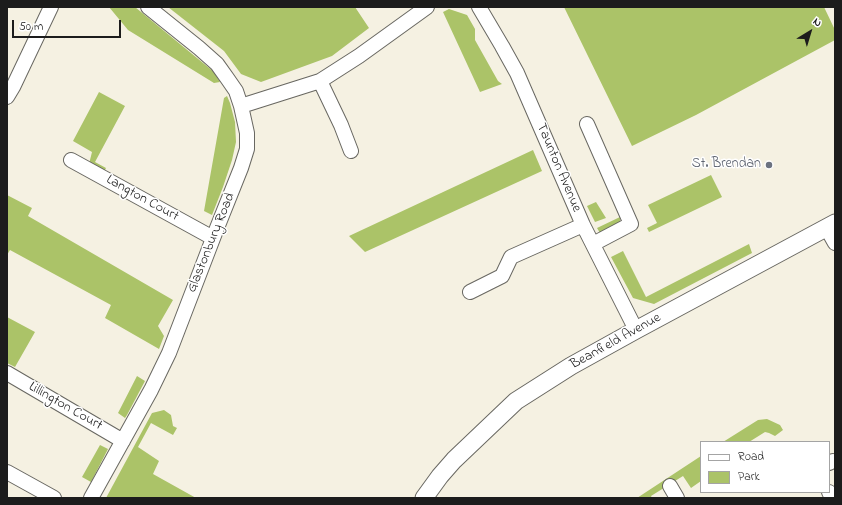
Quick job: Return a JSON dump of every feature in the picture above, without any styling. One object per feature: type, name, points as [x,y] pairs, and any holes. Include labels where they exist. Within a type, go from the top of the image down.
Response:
[{"type":"street","points":[[9,89],[51,7]]},
{"type":"street","name":"Glastonbury Road","points":[[91,498],[151,390],[169,353],[247,149],[247,133],[236,91],[217,64],[148,7]]},
{"type":"street","points":[[241,106],[320,81],[359,56],[427,7]]},
{"type":"street","name":"Taunton Avenue","points":[[479,7],[517,73],[583,225],[636,330]]},
{"type":"street","points":[[320,81],[341,125],[351,151]]},
{"type":"street","points":[[586,124],[631,224],[593,244]]},
{"type":"street","name":"Langton Court","points":[[71,160],[213,238]]},
{"type":"street","points":[[470,292],[502,276],[511,257],[583,225]]},
{"type":"street","points":[[831,226],[835,243]]},
{"type":"street","name":"Beanfield Avenue","points":[[424,498],[454,460],[516,401],[571,366],[831,226]]},
{"type":"street","name":"Lillington Court","points":[[7,373],[123,441]]},
{"type":"street","points":[[7,472],[54,498]]},
{"type":"green space","points":[[109,7],[135,7],[214,72],[220,82],[214,83],[128,30]]},
{"type":"green space","points":[[168,7],[355,7],[369,28],[332,56],[261,82],[241,74],[224,51]]},
{"type":"green space","points":[[564,7],[824,7],[835,30],[835,40],[696,115],[632,146]]},
{"type":"green space","points":[[449,9],[467,15],[475,29],[475,40],[498,81],[502,84],[480,92],[443,12]]},
{"type":"green space","points":[[99,92],[125,106],[95,162],[106,168],[103,174],[89,164],[92,152],[73,141]]},
{"type":"green space","points":[[227,96],[235,122],[236,142],[232,160],[212,215],[204,211],[224,98]]},
{"type":"green space","points":[[533,150],[542,171],[365,252],[349,236]]},
{"type":"green space","points":[[711,175],[722,197],[649,232],[647,228],[657,223],[648,205]]},
{"type":"green space","points":[[7,195],[32,208],[28,216],[173,300],[158,326],[164,336],[159,349],[105,318],[111,305],[10,250],[7,255]]},
{"type":"green space","points":[[596,202],[606,218],[595,222],[587,206]]},
{"type":"green space","points":[[620,217],[620,223],[600,233],[597,228]]},
{"type":"green space","points":[[749,244],[752,253],[654,304],[633,298],[611,257],[623,251],[646,297]]},
{"type":"green space","points":[[7,317],[35,332],[15,367],[7,363]]},
{"type":"green space","points":[[137,376],[145,381],[125,418],[118,413]]},
{"type":"green space","points":[[164,410],[171,415],[173,426],[177,428],[173,435],[151,423],[138,447],[159,461],[153,474],[196,498],[106,498],[152,413]]},
{"type":"green space","points":[[767,419],[780,425],[783,430],[775,436],[765,432],[751,441],[725,441],[758,420]]},
{"type":"green space","points":[[100,445],[108,449],[91,482],[82,477]]},
{"type":"green space","points":[[700,457],[700,482],[691,488],[683,476],[651,496],[652,498],[637,498]]},
{"type":"place","name":"St. Brendan","points":[[769,165]]}]
